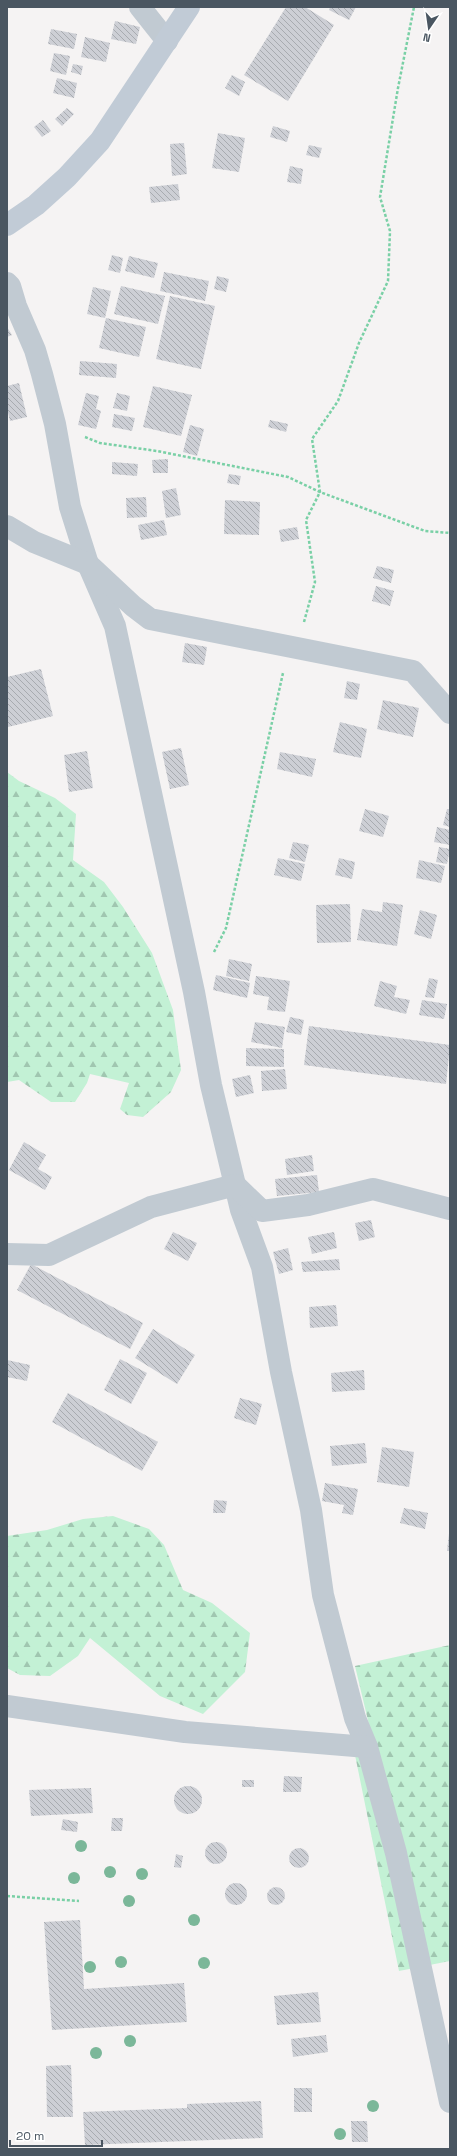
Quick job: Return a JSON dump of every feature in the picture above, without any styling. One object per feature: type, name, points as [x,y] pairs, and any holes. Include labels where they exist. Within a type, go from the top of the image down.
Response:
[{"type":"street","points":[[140,7],[167,41]]},
{"type":"street","points":[[7,225],[36,205],[67,177],[100,141],[189,7]]},
{"type":"street","points":[[7,283],[10,286],[16,306],[35,350],[55,424],[70,508],[88,564],[115,626],[192,985],[211,1084],[241,1210],[262,1267],[281,1372],[311,1510],[323,1595],[355,1718],[367,1747],[396,1853],[450,2102]]},
{"type":"street","points":[[7,526],[34,542],[88,564],[133,606],[150,619],[413,671],[450,713]]},
{"type":"street","points":[[235,1185],[262,1211],[308,1205],[373,1189],[450,1209]]},
{"type":"street","points":[[7,1254],[49,1255],[151,1207],[235,1185]]},
{"type":"street","points":[[7,1706],[22,1706],[185,1732],[367,1747]]},
{"type":"path","points":[[213,954],[226,928],[284,669],[295,648],[315,582],[306,520],[320,492],[312,439],[338,401],[359,343],[388,281],[390,231],[380,197],[398,88],[414,7]]},
{"type":"path","points":[[55,424],[100,443],[157,451],[288,477],[320,492],[425,531],[450,533]]},
{"type":"path","points":[[7,1896],[79,1901]]},
{"type":"green space","points":[[7,772],[19,781],[55,798],[76,814],[73,860],[104,882],[123,907],[152,953],[173,1010],[181,1070],[171,1092],[143,1117],[127,1115],[120,1109],[129,1083],[90,1074],[87,1083],[75,1102],[51,1102],[19,1080],[7,1082]]},
{"type":"green space","points":[[113,1516],[149,1529],[164,1545],[183,1590],[212,1603],[250,1633],[245,1672],[203,1714],[160,1696],[90,1638],[78,1656],[50,1676],[20,1675],[7,1668],[7,1536],[47,1530],[83,1519]]},
{"type":"green space","points":[[450,1645],[450,1961],[399,1971],[355,1755],[376,1754],[355,1666]]},
{"type":"building","points":[[286,7],[305,7],[334,25],[288,101],[244,75]]},
{"type":"building","points":[[330,7],[356,7],[349,20],[329,10]]},
{"type":"building","points":[[115,21],[140,27],[136,44],[111,39]]},
{"type":"building","points":[[51,29],[77,34],[74,49],[48,44]]},
{"type":"building","points":[[85,37],[110,43],[106,62],[81,57]]},
{"type":"building","points":[[54,53],[70,56],[66,75],[50,71]]},
{"type":"building","points":[[73,64],[83,66],[81,75],[71,72]]},
{"type":"building","points":[[232,75],[245,82],[239,96],[225,88]]},
{"type":"building","points":[[57,78],[77,83],[74,98],[53,93]]},
{"type":"building","points":[[67,108],[74,114],[62,126],[55,119]]},
{"type":"building","points":[[43,120],[51,131],[42,137],[34,127]]},
{"type":"building","points":[[273,126],[290,131],[287,142],[270,137]]},
{"type":"building","points":[[218,133],[245,138],[239,172],[212,168]]},
{"type":"building","points":[[184,143],[187,174],[172,176],[170,144]]},
{"type":"building","points":[[309,145],[322,148],[319,158],[306,155]]},
{"type":"building","points":[[290,166],[303,169],[301,184],[287,182]]},
{"type":"building","points":[[178,184],[180,200],[151,203],[149,187]]},
{"type":"building","points":[[112,255],[123,258],[120,273],[108,270]]},
{"type":"building","points":[[129,256],[158,263],[154,278],[125,271]]},
{"type":"building","points":[[164,272],[209,281],[205,301],[160,291]]},
{"type":"building","points":[[217,276],[229,279],[226,292],[214,289]]},
{"type":"building","points":[[121,286],[165,296],[158,324],[114,314]]},
{"type":"building","points":[[93,287],[111,291],[105,318],[87,314]]},
{"type":"building","points":[[170,296],[215,306],[201,369],[156,359]]},
{"type":"building","points":[[106,318],[146,327],[139,357],[99,348]]},
{"type":"building","points":[[7,327],[12,335],[7,337]]},
{"type":"building","points":[[80,361],[117,364],[116,378],[79,375]]},
{"type":"building","points":[[19,383],[27,417],[10,421],[7,408],[7,386]]},
{"type":"building","points":[[153,386],[192,395],[181,436],[143,427]]},
{"type":"building","points":[[86,393],[99,396],[96,409],[101,411],[96,429],[78,425]]},
{"type":"building","points":[[117,393],[130,396],[127,411],[113,408]]},
{"type":"building","points":[[114,414],[135,418],[132,431],[112,427]]},
{"type":"building","points":[[270,420],[288,424],[286,432],[268,427]]},
{"type":"building","points":[[190,425],[204,429],[197,456],[183,452]]},
{"type":"building","points":[[168,459],[168,473],[153,473],[152,460]]},
{"type":"building","points":[[112,462],[138,464],[137,476],[112,474]]},
{"type":"building","points":[[229,474],[241,476],[239,485],[227,483]]},
{"type":"building","points":[[176,488],[181,515],[166,518],[162,491]]},
{"type":"building","points":[[146,497],[147,517],[127,518],[126,498]]},
{"type":"building","points":[[225,500],[260,502],[259,535],[224,534]]},
{"type":"building","points":[[164,520],[167,535],[141,540],[138,525]]},
{"type":"building","points":[[297,527],[299,539],[281,542],[279,530]]},
{"type":"building","points":[[377,566],[394,570],[391,583],[373,578]]},
{"type":"building","points":[[376,586],[394,591],[390,606],[372,601]]},
{"type":"building","points":[[185,643],[207,647],[204,665],[182,662]]},
{"type":"building","points":[[41,669],[53,716],[8,727],[7,677]]},
{"type":"building","points":[[347,681],[360,684],[357,700],[344,698]]},
{"type":"building","points":[[383,700],[419,708],[413,737],[377,729]]},
{"type":"building","points":[[340,722],[367,729],[361,758],[333,752]]},
{"type":"building","points":[[181,748],[189,785],[170,789],[162,752]]},
{"type":"building","points":[[87,751],[93,788],[69,792],[64,755]]},
{"type":"building","points":[[280,752],[316,759],[312,777],[277,769]]},
{"type":"building","points":[[365,809],[389,816],[383,837],[359,831]]},
{"type":"building","points":[[447,809],[450,809],[450,827],[443,825]]},
{"type":"building","points":[[437,827],[450,830],[450,845],[434,842]]},
{"type":"building","points":[[293,842],[309,845],[305,862],[289,858]]},
{"type":"building","points":[[439,847],[450,849],[447,864],[436,862]]},
{"type":"building","points":[[278,858],[305,864],[301,881],[274,875]]},
{"type":"building","points":[[339,858],[355,862],[352,879],[335,875]]},
{"type":"building","points":[[419,860],[445,866],[441,883],[416,878]]},
{"type":"building","points":[[383,902],[403,905],[397,946],[357,940],[362,909],[382,912]]},
{"type":"building","points":[[350,904],[351,942],[317,943],[316,905]]},
{"type":"building","points":[[420,910],[437,915],[431,939],[414,934]]},
{"type":"building","points":[[229,959],[252,964],[249,981],[226,976]]},
{"type":"building","points":[[216,975],[250,983],[247,998],[213,990]]},
{"type":"building","points":[[256,976],[290,981],[285,1012],[267,1010],[269,997],[253,994]]},
{"type":"building","points":[[429,978],[438,980],[434,998],[425,997]]},
{"type":"building","points":[[380,981],[397,986],[394,997],[410,1000],[406,1014],[374,1006]]},
{"type":"building","points":[[422,1000],[447,1004],[444,1019],[419,1015]]},
{"type":"building","points":[[290,1017],[304,1020],[301,1035],[286,1032]]},
{"type":"building","points":[[255,1022],[285,1027],[282,1048],[251,1042]]},
{"type":"building","points":[[309,1026],[450,1045],[446,1084],[304,1065]]},
{"type":"building","points":[[246,1048],[284,1049],[284,1067],[246,1066]]},
{"type":"building","points":[[285,1069],[287,1089],[262,1091],[261,1071]]},
{"type":"building","points":[[250,1075],[254,1093],[236,1097],[232,1079]]},
{"type":"building","points":[[24,1142],[46,1155],[38,1169],[52,1177],[45,1190],[9,1170]]},
{"type":"building","points":[[312,1155],[314,1171],[287,1175],[285,1159]]},
{"type":"building","points":[[317,1175],[319,1192],[277,1196],[275,1179]]},
{"type":"building","points":[[371,1220],[375,1237],[359,1241],[355,1223]]},
{"type":"building","points":[[173,1232],[197,1243],[188,1261],[164,1249]]},
{"type":"building","points":[[334,1232],[337,1248],[312,1254],[308,1237]]},
{"type":"building","points":[[288,1248],[293,1270],[279,1274],[273,1252]]},
{"type":"building","points":[[339,1259],[340,1270],[303,1272],[301,1262]]},
{"type":"building","points":[[31,1264],[143,1323],[130,1349],[17,1290]]},
{"type":"building","points":[[336,1305],[338,1326],[310,1328],[309,1307]]},
{"type":"building","points":[[153,1329],[195,1355],[177,1384],[135,1358]]},
{"type":"building","points":[[120,1359],[147,1373],[131,1404],[104,1390]]},
{"type":"building","points":[[7,1360],[30,1365],[27,1381],[7,1377]]},
{"type":"building","points":[[364,1370],[365,1390],[332,1392],[331,1373]]},
{"type":"building","points":[[68,1393],[158,1442],[142,1471],[52,1422]]},
{"type":"building","points":[[240,1398],[262,1404],[256,1425],[234,1418]]},
{"type":"building","points":[[365,1443],[367,1463],[332,1466],[330,1446]]},
{"type":"building","points":[[382,1447],[414,1452],[409,1487],[377,1482]]},
{"type":"building","points":[[325,1483],[358,1489],[353,1515],[342,1513],[344,1505],[322,1501]]},
{"type":"building","points":[[214,1500],[227,1501],[225,1513],[213,1513]]},
{"type":"building","points":[[404,1508],[428,1513],[425,1529],[400,1523]]},
{"type":"building","points":[[449,1534],[450,1551],[447,1551]]},
{"type":"building","points":[[284,1776],[302,1777],[301,1792],[283,1792]]},
{"type":"building","points":[[242,1780],[254,1780],[254,1787],[242,1787]]},
{"type":"building","points":[[188,1786],[198,1790],[202,1800],[198,1810],[188,1814],[178,1810],[174,1800],[178,1790]]},
{"type":"building","points":[[91,1788],[93,1813],[31,1816],[29,1790]]},
{"type":"building","points":[[112,1818],[123,1818],[122,1831],[111,1831]]},
{"type":"building","points":[[63,1819],[78,1822],[77,1832],[61,1830]]},
{"type":"building","points":[[216,1842],[224,1845],[227,1853],[224,1861],[216,1864],[208,1861],[205,1853],[208,1845]]},
{"type":"building","points":[[299,1848],[306,1851],[309,1858],[306,1865],[299,1868],[292,1865],[289,1858],[292,1851]]},
{"type":"building","points":[[176,1854],[183,1856],[181,1868],[174,1867]]},
{"type":"building","points":[[236,1883],[244,1886],[247,1894],[244,1902],[236,1905],[228,1902],[225,1894],[228,1886]]},
{"type":"building","points":[[272,1887],[280,1887],[285,1892],[283,1903],[280,1905],[272,1905],[267,1900],[267,1892]]},
{"type":"building","points":[[80,1920],[84,1989],[184,1983],[187,2022],[52,2030],[44,1922]]},
{"type":"building","points":[[318,1992],[321,2022],[277,2025],[274,1996]]},
{"type":"building","points":[[326,2035],[328,2052],[293,2057],[291,2039]]},
{"type":"building","points":[[71,2065],[73,2117],[47,2117],[46,2066]]},
{"type":"building","points":[[294,2088],[312,2088],[312,2112],[294,2112]]},
{"type":"building","points":[[261,2101],[263,2138],[85,2145],[83,2112],[187,2108],[187,2104]]},
{"type":"building","points":[[351,2121],[367,2121],[368,2142],[352,2142]]}]
